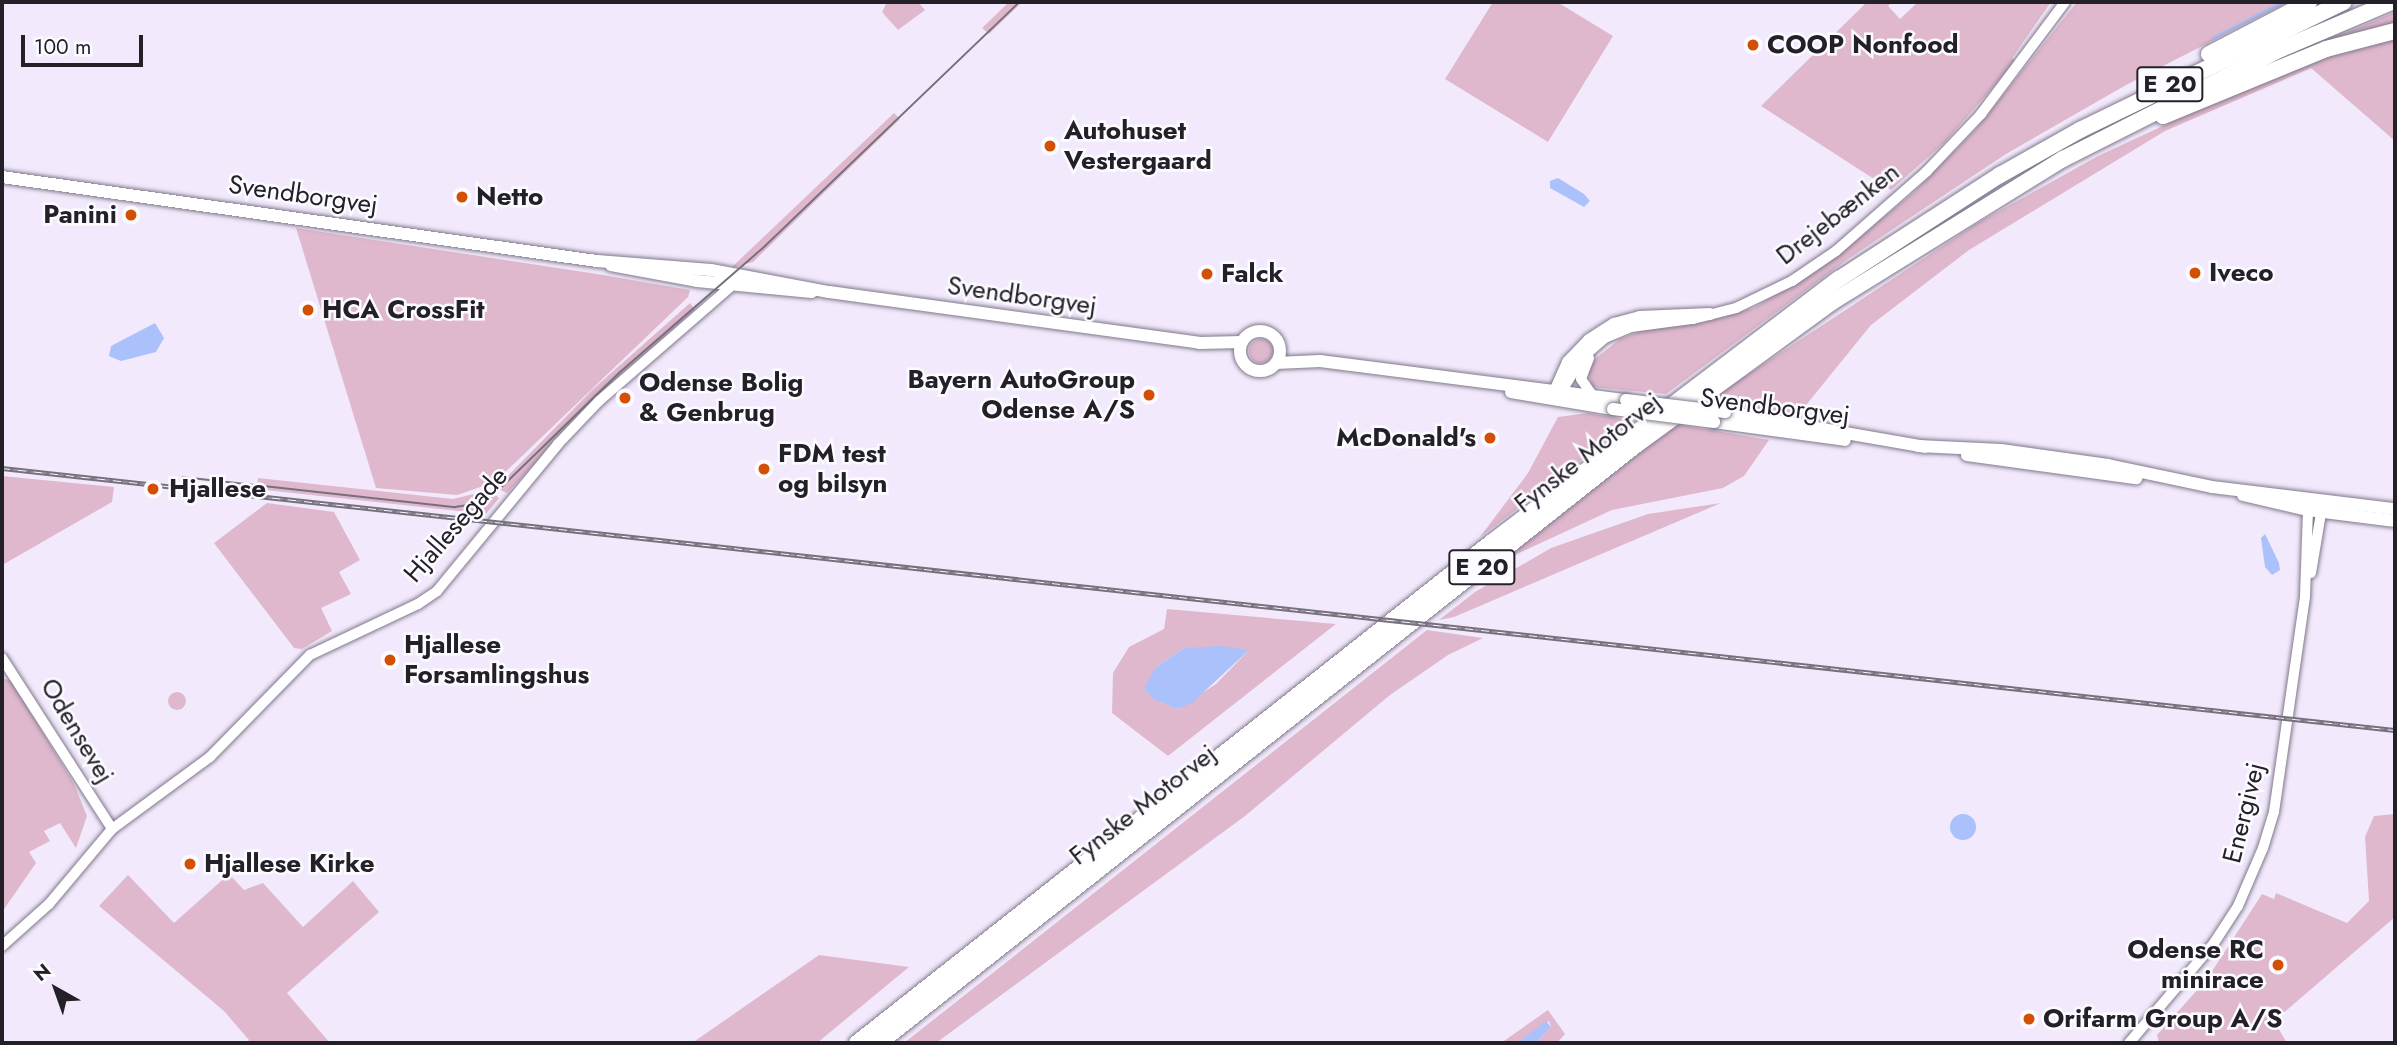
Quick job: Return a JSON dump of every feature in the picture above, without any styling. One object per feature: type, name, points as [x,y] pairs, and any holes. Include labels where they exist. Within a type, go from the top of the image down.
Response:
[{"type":"highway","points":[[2000,175],[2066,131],[2309,2]]},
{"type":"highway","name":"Fynske Motorvej","points":[[857,1043],[1764,332],[2000,175],[2187,75],[2344,2]]},
{"type":"highway","name":"Fynske Motorvej","points":[[879,1043],[1704,393],[1923,242],[2113,132],[2281,49],[2391,2]]},
{"type":"highway","points":[[2113,132],[2172,114],[2326,48],[2395,31]]},
{"type":"main road","name":"Svendborgvej","points":[[2,177],[597,261],[638,261],[743,275],[829,292],[1241,348]]},
{"type":"main road","name":"Svendborgvej","points":[[597,261],[637,273],[731,286],[829,292]]},
{"type":"main road","points":[[1557,394],[1578,350],[1614,324],[1640,317],[1710,314]]},
{"type":"main road","points":[[1260,331],[1273,335],[1279,346],[1276,363],[1255,370],[1241,348],[1260,331]]},
{"type":"main road","name":"Svendborgvej","points":[[1279,346],[1320,361]]},
{"type":"main road","name":"Svendborgvej","points":[[1276,363],[1320,361],[1557,394],[1592,395],[1725,412],[1918,446],[2060,458],[2167,480],[2321,504],[2395,511]]},
{"type":"main road","name":"Svendborgvej","points":[[1557,394],[1613,409],[1828,439],[1888,441]]},
{"type":"main road","name":"Svendborgvej","points":[[2212,487],[2308,510],[2321,504],[2395,521]]},
{"type":"street","name":"Drejebænken","points":[[1557,394],[1591,348],[1622,330],[1710,314],[1748,303],[1792,281],[1881,214],[1981,114],[2065,2]]},
{"type":"street","name":"Hjallesegade","points":[[2,946],[49,904],[112,829],[210,757],[310,655],[418,604],[437,591],[558,444],[599,401],[743,275]]},
{"type":"street","points":[[1592,395],[1582,384],[1585,365],[1622,330]]},
{"type":"street","name":"Energivej","points":[[2129,1043],[2214,943],[2252,876],[2274,812],[2321,504]]},
{"type":"street","name":"Energivej","points":[[2305,596],[2308,510]]},
{"type":"street","name":"Odensevej","points":[[2,658],[112,829]]},
{"type":"shaded area","points":[[887,2],[918,2],[925,10],[898,30],[882,12]]},
{"type":"shaded area","points":[[1009,2],[1022,2],[989,34],[982,28]]},
{"type":"shaded area","points":[[1493,2],[1557,2],[1613,36],[1548,142],[1445,79]]},
{"type":"shaded area","points":[[1867,2],[1892,2],[1888,6],[1900,19],[1918,2],[2051,2],[2012,58],[2016,61],[1945,142],[1891,190],[1761,106]]},
{"type":"shaded area","points":[[2077,2],[2288,2],[2126,85],[2006,154],[1848,259],[1666,394],[1592,387],[1588,371],[1595,359],[1620,339],[1643,330],[1705,322],[1754,308],[1842,252],[1913,193],[1976,129]]},
{"type":"shaded area","points":[[2395,12],[2395,27],[2329,40]]},
{"type":"shaded area","points":[[2395,39],[2395,141],[2311,68],[2165,131],[1969,250],[1871,325],[1798,415],[1706,402],[1976,224],[2098,156],[2221,99],[2348,49]]},
{"type":"shaded area","points":[[894,113],[900,119],[753,262],[731,268]]},
{"type":"shaded area","points":[[296,228],[690,290],[688,297],[495,482],[457,495],[376,488]]},
{"type":"shaded area","points":[[690,303],[695,310],[601,394],[507,493],[496,488],[593,389]]},
{"type":"shaded area","points":[[1261,339],[1270,342],[1273,351],[1270,360],[1261,363],[1252,360],[1249,351],[1252,342]]},
{"type":"shaded area","points":[[1588,413],[1633,421],[1480,537],[1528,473],[1558,417]]},
{"type":"shaded area","points":[[1676,424],[1769,440],[1744,476],[1723,488],[1612,510],[1506,559]]},
{"type":"shaded area","points":[[2,476],[114,487],[112,502],[4,564]]},
{"type":"shaded area","points":[[258,478],[453,499],[490,490],[499,498],[486,514],[256,489]]},
{"type":"shaded area","points":[[267,503],[334,512],[360,560],[339,572],[351,594],[321,608],[332,631],[302,649],[294,648],[214,543]]},
{"type":"shaded area","points":[[1721,503],[1454,617],[1439,620],[1475,592],[1551,548],[1648,514]]},
{"type":"shaded area","points":[[1167,609],[1336,624],[1168,756],[1112,713],[1113,673],[1129,647],[1164,629]],"holes":[[[1184,648],[1248,650],[1216,684],[1178,709],[1153,699],[1156,667]]]},
{"type":"shaded area","points":[[1427,630],[1483,638],[1448,655],[1390,695],[1245,816],[936,1043],[904,1043]]},
{"type":"shaded area","points":[[4,679],[11,680],[74,784],[87,816],[76,848],[60,823],[44,831],[50,841],[29,852],[36,863],[2,912]]},
{"type":"shaded area","points":[[177,692],[183,695],[186,701],[183,707],[177,710],[171,707],[168,701],[171,695]]},
{"type":"shaded area","name":"Odense RC minirace","points":[[2395,814],[2395,917],[2274,1021],[2287,1043],[2159,1043],[2157,1035],[2207,979],[2262,894],[2274,899],[2276,893],[2347,923],[2369,901],[2365,837],[2374,816]]},
{"type":"shaded area","points":[[229,874],[244,890],[263,883],[303,927],[353,881],[379,912],[287,993],[330,1043],[246,1043],[249,1040],[224,1011],[99,906],[128,875],[174,923]]},
{"type":"shaded area","points":[[819,955],[909,967],[817,1043],[692,1043]]},
{"type":"shaded area","points":[[1548,1010],[1565,1034],[1557,1043],[1536,1043],[1551,1027],[1549,1021],[1517,1043],[1501,1043]]},
{"type":"water","points":[[1558,178],[1584,194],[1590,201],[1584,207],[1550,188],[1550,181]]},
{"type":"water","points":[[155,323],[164,338],[156,352],[121,361],[109,356],[111,346]]},
{"type":"water","points":[[2265,534],[2279,563],[2280,570],[2272,575],[2265,567],[2261,538]]},
{"type":"water","points":[[1222,646],[1249,650],[1192,703],[1177,709],[1153,699],[1144,688],[1156,667],[1184,648]]},
{"type":"water","points":[[1963,814],[1972,818],[1976,827],[1972,836],[1963,840],[1954,836],[1950,827],[1954,818]]},
{"type":"water","points":[[1546,1021],[1551,1027],[1536,1043],[1517,1043]]},
{"type":"waterway","points":[[2212,38],[2282,2]]},
{"type":"tram line","points":[[182,477],[455,507],[486,502],[619,373],[765,246],[1019,2]]},
{"type":"railway","points":[[2,468],[2395,730]]},
{"type":"place","name":"COOP Nonfood","points":[[1753,45]]},
{"type":"place","name":"Autohuset Vestergaard","points":[[1050,146]]},
{"type":"place","name":"Netto","points":[[462,197]]},
{"type":"place","name":"Panini","points":[[131,215]]},
{"type":"place","name":"Iveco","points":[[2195,273]]},
{"type":"place","name":"Falck","points":[[1207,274]]},
{"type":"place","name":"HCA CrossFit","points":[[308,310]]},
{"type":"place","name":"Bayern AutoGroup Odense A/S","points":[[1149,395]]},
{"type":"place","name":"Odense Bolig & Genbrug","points":[[625,398]]},
{"type":"place","name":"McDonald's","points":[[1490,438]]},
{"type":"place","name":"FDM test og bilsyn","points":[[764,469]]},
{"type":"place","name":"Hjallese","points":[[153,489]]},
{"type":"place","name":"Hjallese Forsamlingshus","points":[[390,660]]},
{"type":"place","name":"Hjallese Kirke","points":[[190,864]]},
{"type":"place","name":"Odense RC minirace","points":[[2278,965]]},
{"type":"place","name":"Orifarm Group A/S","points":[[2029,1019]]}]
